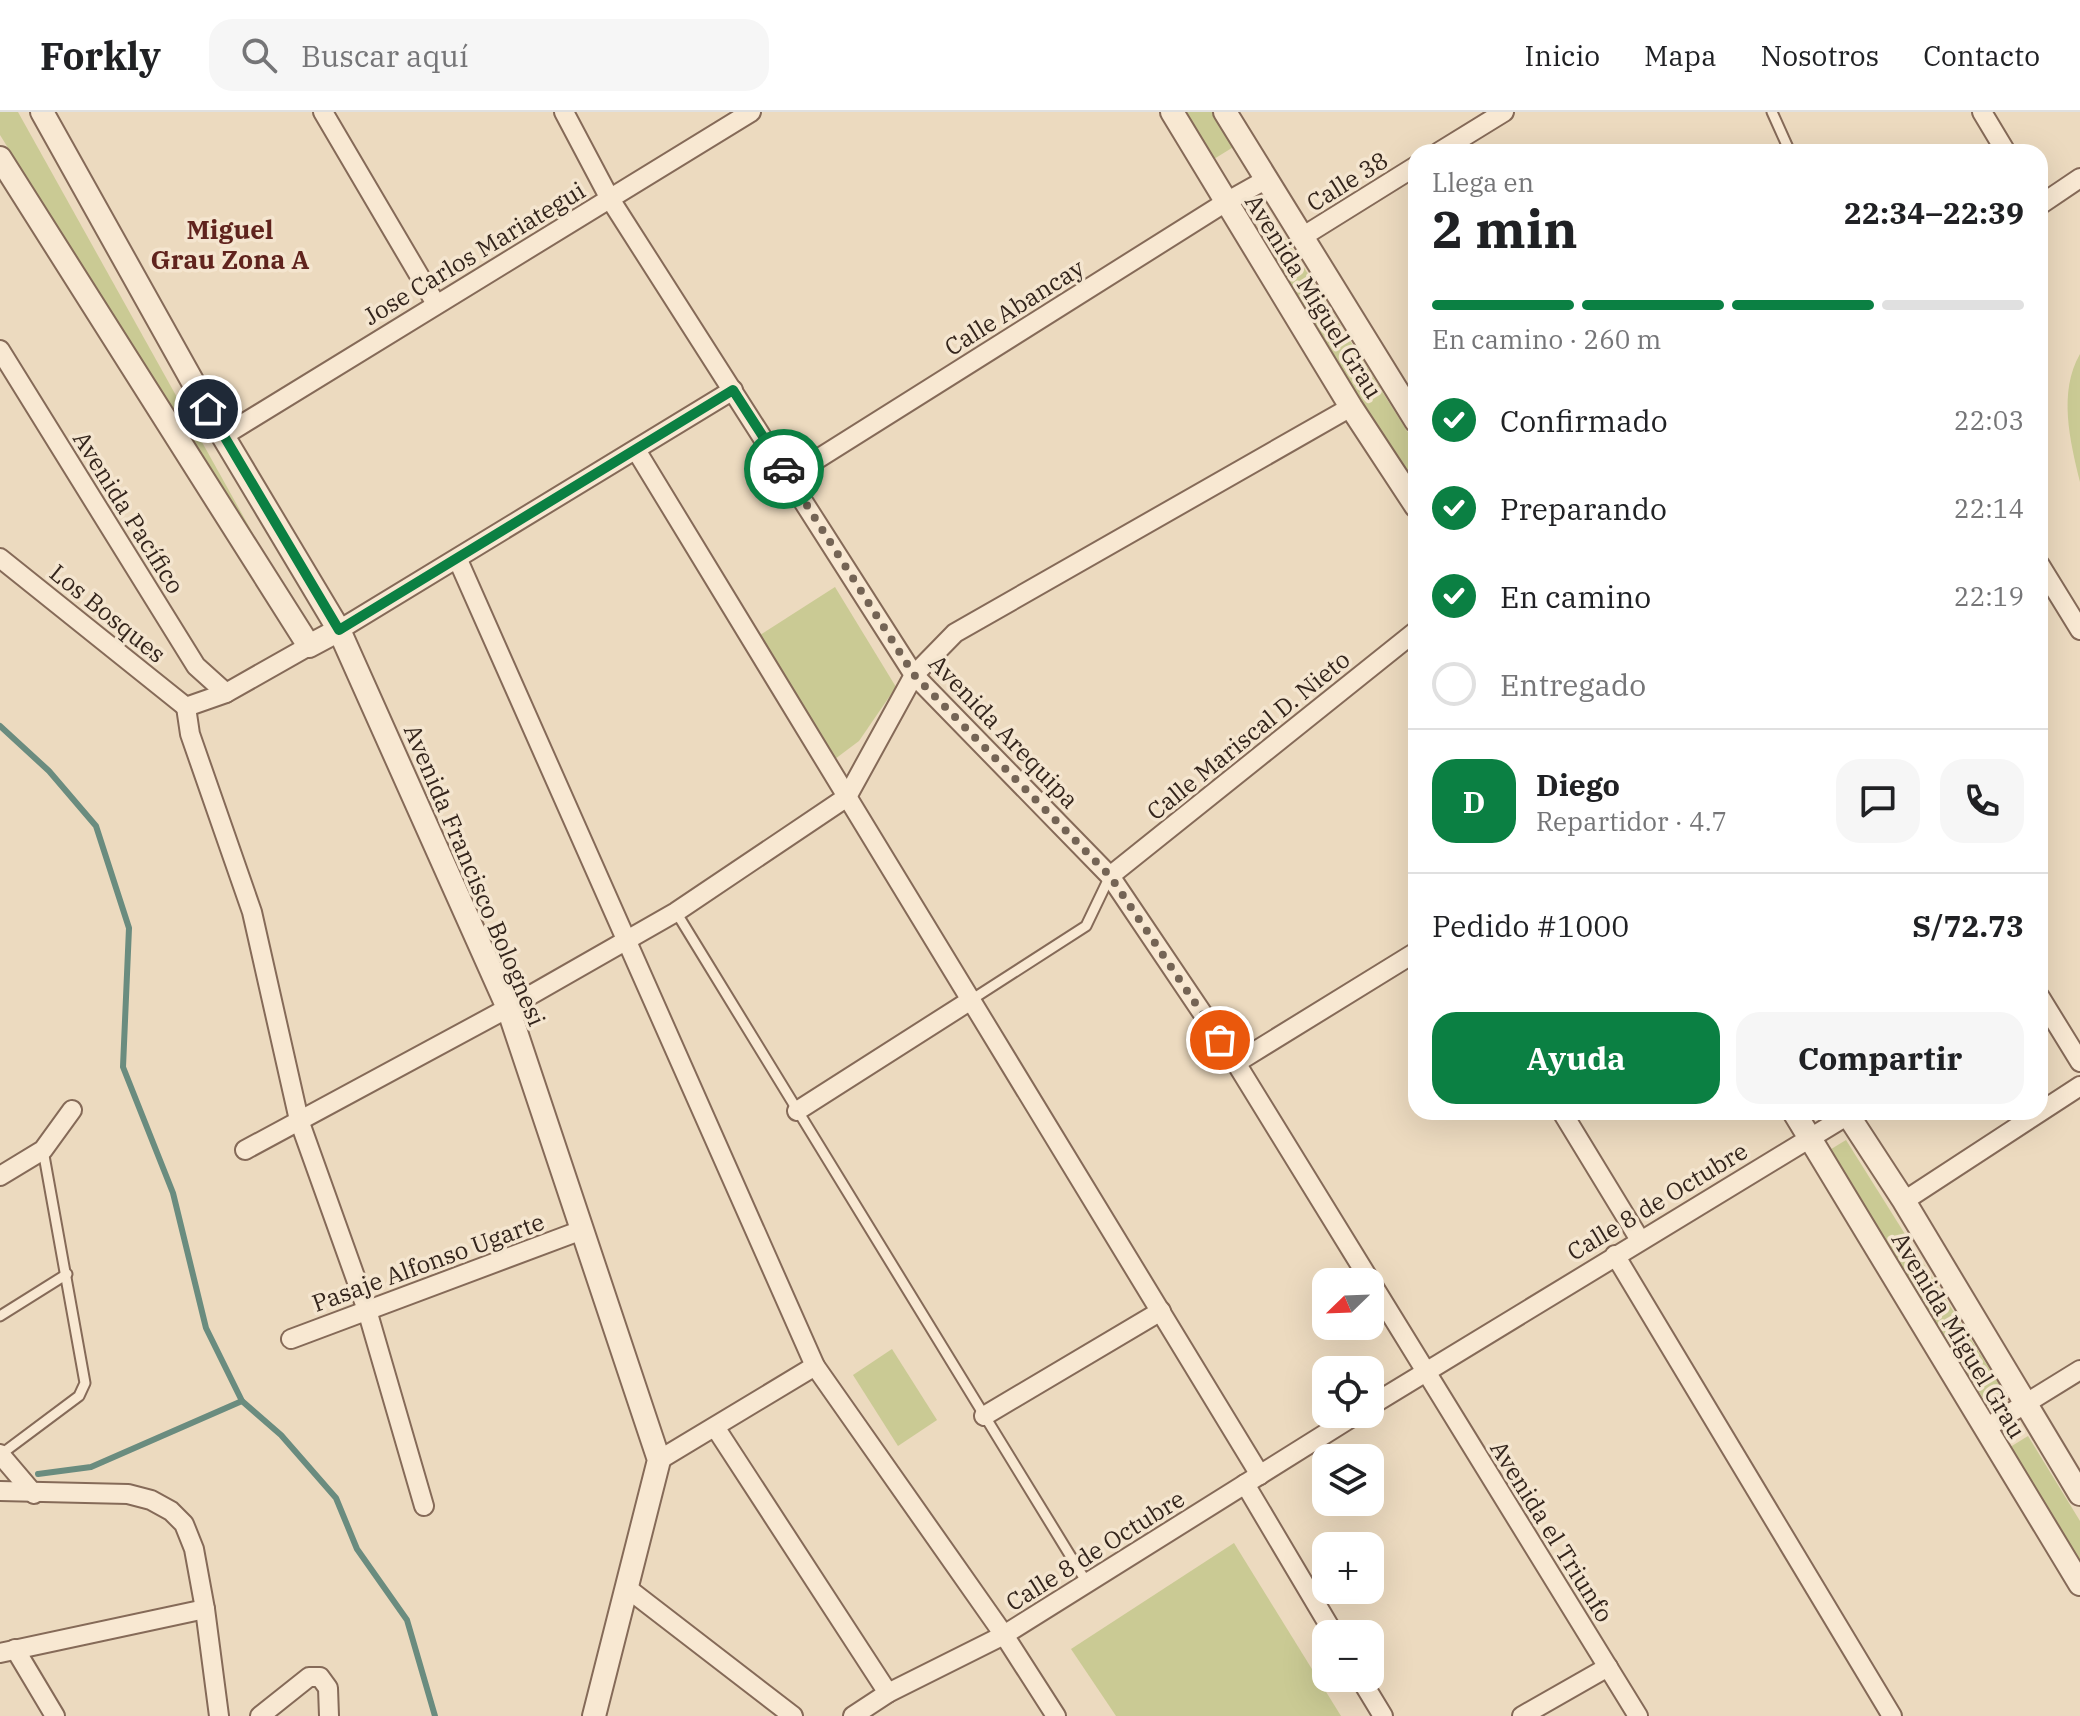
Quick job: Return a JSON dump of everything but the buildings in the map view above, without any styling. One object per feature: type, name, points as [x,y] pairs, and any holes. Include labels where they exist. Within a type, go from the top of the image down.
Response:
[{"type":"street","name":"Avenida Francisco Bolognesi","points":[[42,112],[223,436],[339,630],[508,1008],[659,1460]]},
{"type":"street","points":[[323,112],[436,304]]},
{"type":"street","name":"Avenida Arequipa","points":[[564,112],[610,199],[914,675],[1110,876],[1236,1063],[1425,1371]]},
{"type":"street","name":"Jose Carlos Mariategui","points":[[223,436],[751,112]]},
{"type":"street","name":"Avenida Miguel Grau","points":[[1172,112],[1351,407],[1408,494]]},
{"type":"street","name":"Avenida Miguel Grau","points":[[1225,112],[1408,408]]},
{"type":"street","points":[[1449,144],[1481,118],[1504,112]]},
{"type":"street","points":[[1982,112],[2001,144]]},
{"type":"street","points":[[0,158],[309,646]]},
{"type":"street","name":"Calle 38","points":[[1302,237],[1408,171]]},
{"type":"street","points":[[2048,200],[2080,178]]},
{"type":"street","name":"Calle Abancay","points":[[789,477],[1267,179]]},
{"type":"street","name":"Avenida Pacífico","points":[[0,350],[196,666],[226,693]]},
{"type":"street","points":[[424,1506],[367,1310],[299,1120],[252,912],[190,734],[186,707],[226,693],[339,630],[733,390]]},
{"type":"street","points":[[245,1150],[508,1008],[676,912],[847,797],[914,675],[955,633],[1351,407]]},
{"type":"street","points":[[636,450],[1161,1311],[1327,1620]]},
{"type":"street","name":"Los Bosques","points":[[0,558],[186,707]]},
{"type":"street","points":[[458,560],[815,1366],[1004,1635],[1056,1716]]},
{"type":"street","points":[[2048,578],[2080,630]]},
{"type":"street","name":"Calle Mariscal D. Nieto","points":[[1110,876],[1408,637]]},
{"type":"street","points":[[1236,1063],[1408,957]]},
{"type":"street","points":[[797,1111],[971,1000]]},
{"type":"street","points":[[2048,1010],[2080,1062]]},
{"type":"street","points":[[2048,1107],[2080,1086]]},
{"type":"street","points":[[0,1176],[43,1150],[72,1110]]},
{"type":"street","points":[[1567,1120],[1640,1240]]},
{"type":"street","name":"Avenida Miguel Grau","points":[[1799,1120],[2080,1584]]},
{"type":"street","name":"Calle 8 de Octubre","points":[[1384,1397],[1836,1120]]},
{"type":"street","name":"Avenida Miguel Grau","points":[[1852,1120],[1904,1201],[2080,1494]]},
{"type":"street","points":[[1904,1201],[2028,1120]]},
{"type":"street","name":"Pasaje Alfonso Ugarte","points":[[291,1339],[582,1230]]},
{"type":"street","points":[[1615,1255],[1892,1716]]},
{"type":"street","points":[[984,1416],[1161,1311]]},
{"type":"street","points":[[594,1716],[659,1460],[815,1366]]},
{"type":"street","points":[[1986,1428],[2080,1370]]},
{"type":"street","name":"Avenida el Triunfo","points":[[1425,1371],[1638,1716]]},
{"type":"street","points":[[715,1427],[888,1693]]},
{"type":"street","name":"Calle 8 de Octubre","points":[[853,1716],[888,1693],[1004,1635],[1334,1428]]},
{"type":"street","points":[[3,1458],[32,1491]]},
{"type":"street","points":[[0,1491],[128,1494],[151,1500],[171,1511],[184,1524],[194,1549],[205,1609],[219,1716]]},
{"type":"street","points":[[627,1588],[793,1716]]},
{"type":"street","points":[[55,1716],[8,1651],[205,1609]]},
{"type":"street","points":[[1522,1716],[1608,1667]]},
{"type":"street","points":[[260,1716],[309,1677],[320,1677],[328,1688],[329,1716]]},
{"type":"street","points":[[1368,1692],[1383,1716]]},
{"type":"lane","points":[[1772,112],[1786,144]]},
{"type":"lane","points":[[971,1000],[1086,926],[1110,876]]},
{"type":"lane","points":[[676,912],[1087,1583]]},
{"type":"lane","points":[[3,1458],[79,1396],[85,1383],[43,1150]]},
{"type":"lane","points":[[0,1316],[67,1274]]},
{"type":"green space","points":[[0,112],[18,112],[300,618],[0,135]]},
{"type":"green space","points":[[1185,112],[1214,112],[1235,146],[1214,159]]},
{"type":"green space","points":[[1279,228],[1408,432],[1408,476],[1259,241]]},
{"type":"green space","points":[[2080,354],[2080,482],[2070,434],[2068,400],[2069,384]]},
{"type":"green space","points":[[835,587],[896,687],[859,741],[835,759],[760,635]]},
{"type":"green space","points":[[1846,1140],[2004,1392],[1986,1403],[1828,1151]]},
{"type":"green space","points":[[892,1349],[937,1420],[898,1446],[853,1375]]},
{"type":"green space","points":[[2028,1436],[2080,1521],[2080,1569],[2007,1449]]},
{"type":"green space","points":[[1234,1543],[1312,1669],[1312,1692],[1326,1692],[1341,1716],[1116,1716],[1071,1649]]},
{"type":"waterway","points":[[0,726],[49,771],[96,826],[129,928],[123,1067],[173,1193],[206,1328],[242,1401],[281,1435],[336,1498],[357,1549],[407,1620],[435,1716]]},
{"type":"waterway","points":[[38,1474],[91,1467],[242,1401]]},
{"type":"way so far","points":[[784,469],[914,675],[1110,876],[1220,1040]]},
{"type":"district","name":"Miguel Grau Zona A","points":[[230,244]]},
{"type":"route","points":[[208,409],[339,630],[733,390],[784,469]]}]
